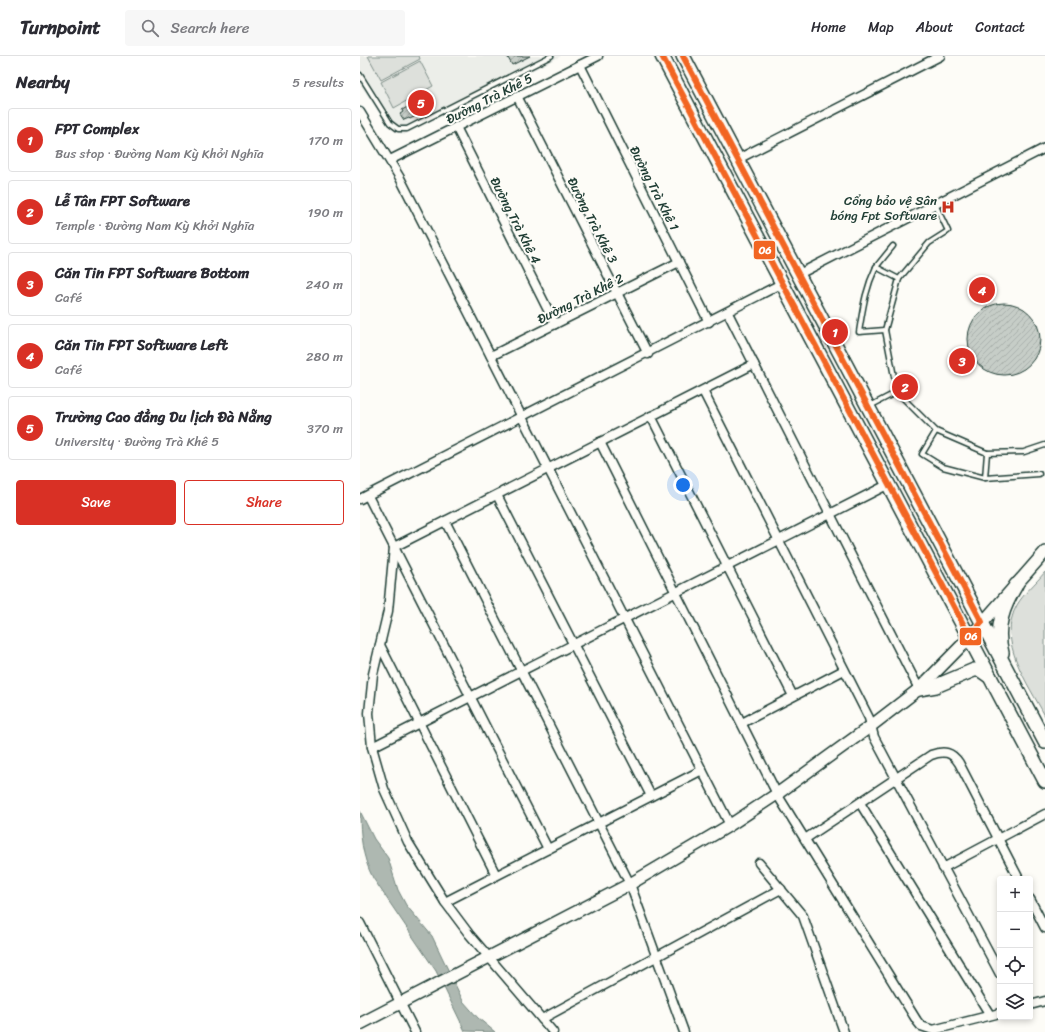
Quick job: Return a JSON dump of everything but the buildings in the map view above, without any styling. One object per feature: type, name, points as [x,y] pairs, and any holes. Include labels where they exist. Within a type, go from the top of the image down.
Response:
[{"type":"main road","points":[[662,56],[1045,780]]},
{"type":"main road","points":[[683,56],[1045,742]]},
{"type":"main road","points":[[1005,666],[999,640],[1000,623],[1004,608],[1016,585]]},
{"type":"main road","points":[[919,689],[936,686],[974,670],[980,670],[990,677]]},
{"type":"street","name":"Đường Trà Khê 5","points":[[390,160],[598,56]]},
{"type":"street","points":[[738,159],[940,56]]},
{"type":"street","name":"Đường Trà Khê 1","points":[[580,65],[709,322]]},
{"type":"street","name":"Đường Trà Khê 3","points":[[518,96],[648,354]]},
{"type":"street","points":[[360,112],[390,160],[549,468],[730,825]]},
{"type":"street","name":"Đường Trà Khê 4","points":[[456,127],[555,324]]},
{"type":"street","points":[[799,274],[1045,148]]},
{"type":"street","name":"Đường Trà Khê 2","points":[[491,356],[679,262]]},
{"type":"street","points":[[548,849],[394,547],[364,497],[648,354],[783,283]]},
{"type":"street","points":[[728,313],[919,689]]},
{"type":"street","points":[[394,547],[754,364]]},
{"type":"street","points":[[703,391],[869,718],[874,737],[997,968]]},
{"type":"street","points":[[651,416],[793,696]]},
{"type":"street","points":[[600,442],[778,794],[917,1021],[927,1029],[939,1029],[997,1014]]},
{"type":"street","points":[[372,747],[889,484]]},
{"type":"street","points":[[497,495],[651,796]]},
{"type":"street","points":[[446,521],[630,884],[684,1032]]},
{"type":"street","points":[[394,547],[388,611],[373,674],[370,699],[372,747],[384,789],[421,866],[445,902],[489,957],[553,1032]]},
{"type":"street","points":[[360,1024],[630,884],[730,825],[778,794],[919,689],[970,637],[1045,552]]},
{"type":"street","points":[[380,645],[496,875]]},
{"type":"street","points":[[742,723],[844,670]]},
{"type":"street","points":[[805,839],[931,755],[943,751],[950,753],[959,763],[1017,876]]},
{"type":"street","points":[[445,902],[702,770]]},
{"type":"street","points":[[860,802],[990,1015]]},
{"type":"street","points":[[943,868],[1045,814]]},
{"type":"street","points":[[759,863],[799,909],[806,923],[844,1032]]},
{"type":"street","points":[[542,1019],[781,889]]},
{"type":"street","points":[[1033,905],[1045,928]]},
{"type":"street","points":[[360,923],[415,1032]]},
{"type":"street","points":[[1033,1004],[1045,1001]]},
{"type":"lane","points":[[360,75],[390,123],[398,129],[407,129],[551,56]]},
{"type":"lane","points":[[935,204],[948,231],[929,243],[899,279],[885,330],[896,392],[936,432],[987,453],[1024,452],[1045,445]]},
{"type":"lane","points":[[885,330],[859,332],[863,303],[868,284],[876,267],[893,246]]},
{"type":"lane","points":[[876,267],[899,279]]},
{"type":"lane","points":[[869,406],[896,392]]},
{"type":"lane","points":[[936,432],[922,454],[942,467],[985,478],[1039,474]]},
{"type":"lane","points":[[985,478],[987,453]]},
{"type":"shaded area","points":[[360,56],[561,56],[404,135],[393,130],[385,122],[360,84]]},
{"type":"shaded area","points":[[368,56],[419,56],[420,59],[381,80]]},
{"type":"shaded area","points":[[420,61],[433,86],[394,108],[381,82]]},
{"type":"shaded area","points":[[1045,572],[1045,716],[1017,662],[1012,648],[1010,633],[1011,619],[1017,605]]},
{"type":"shaded area","points":[[360,811],[374,839],[388,858],[398,890],[406,905],[432,936],[463,1001],[478,1018],[495,1032],[465,1031],[436,971],[369,870],[362,846]]},
{"type":"transit line","name":"06","points":[[662,56],[970,637],[982,622],[683,56]]},
{"type":"place","name":"Trường Cao đẳng Du lịch Đà Nẵng","points":[[421,103]]},
{"type":"place","name":"Cổng bảo vệ Sân bóng Fpt Software","points":[[948,207]]},
{"type":"place","name":"Căn Tin FPT Software Left","points":[[982,290]]},
{"type":"place","name":"FPT Complex","points":[[835,332]]},
{"type":"place","name":"Căn Tin FPT Software Bottom","points":[[962,361]]},
{"type":"place","name":"Lễ Tân FPT Software","points":[[905,387]]}]
